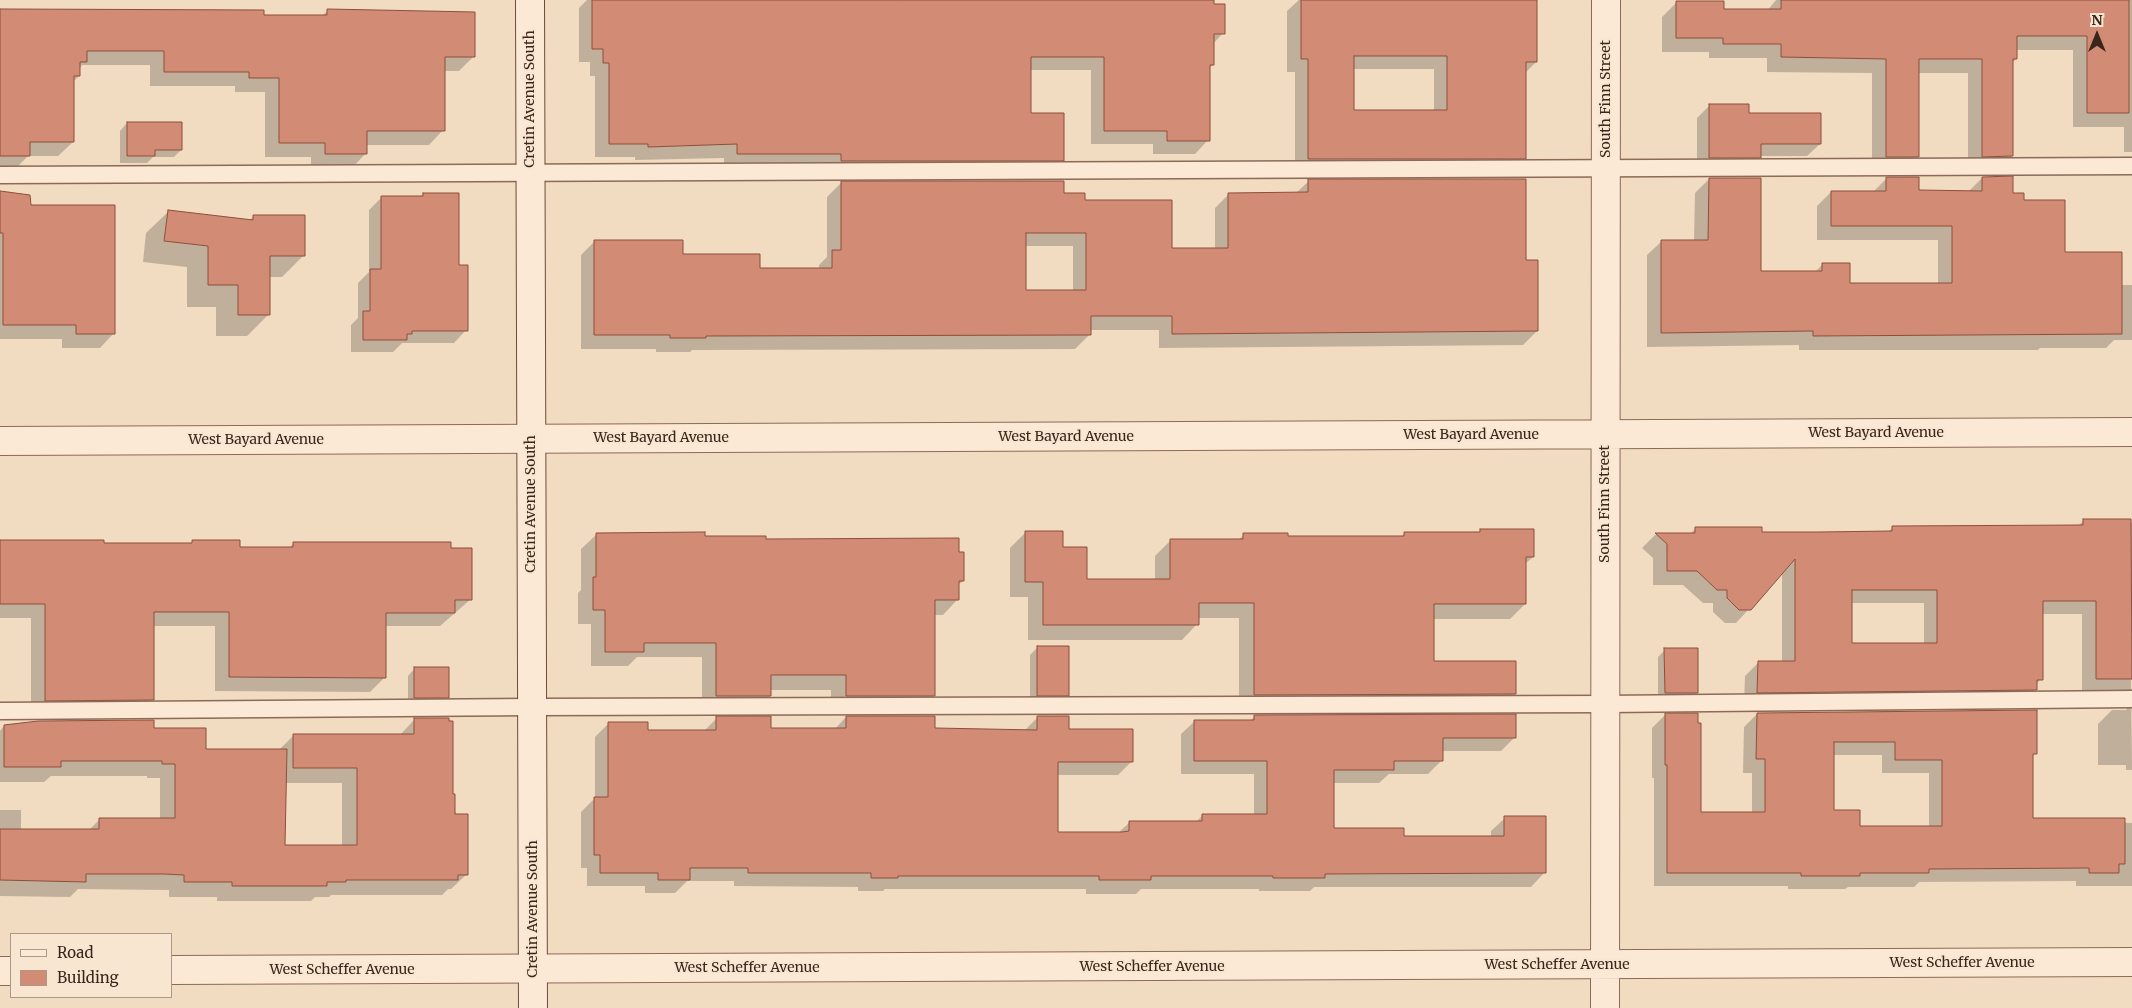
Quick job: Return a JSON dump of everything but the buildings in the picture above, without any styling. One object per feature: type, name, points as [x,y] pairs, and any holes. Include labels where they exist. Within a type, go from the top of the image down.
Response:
[{"type":"street","name":"Cretin Avenue South","points":[[530,0],[533,1008]]},
{"type":"street","name":"South Finn Street","points":[[1605,1008],[1606,0]]},
{"type":"street","name":"West Bayard Avenue","points":[[0,441],[2132,432]]},
{"type":"street","name":"West Scheffer Avenue","points":[[172,970],[2132,962]]},
{"type":"lane","points":[[0,175],[2132,166]]},
{"type":"lane","points":[[0,711],[532,707],[1605,704],[2132,699]]}]
